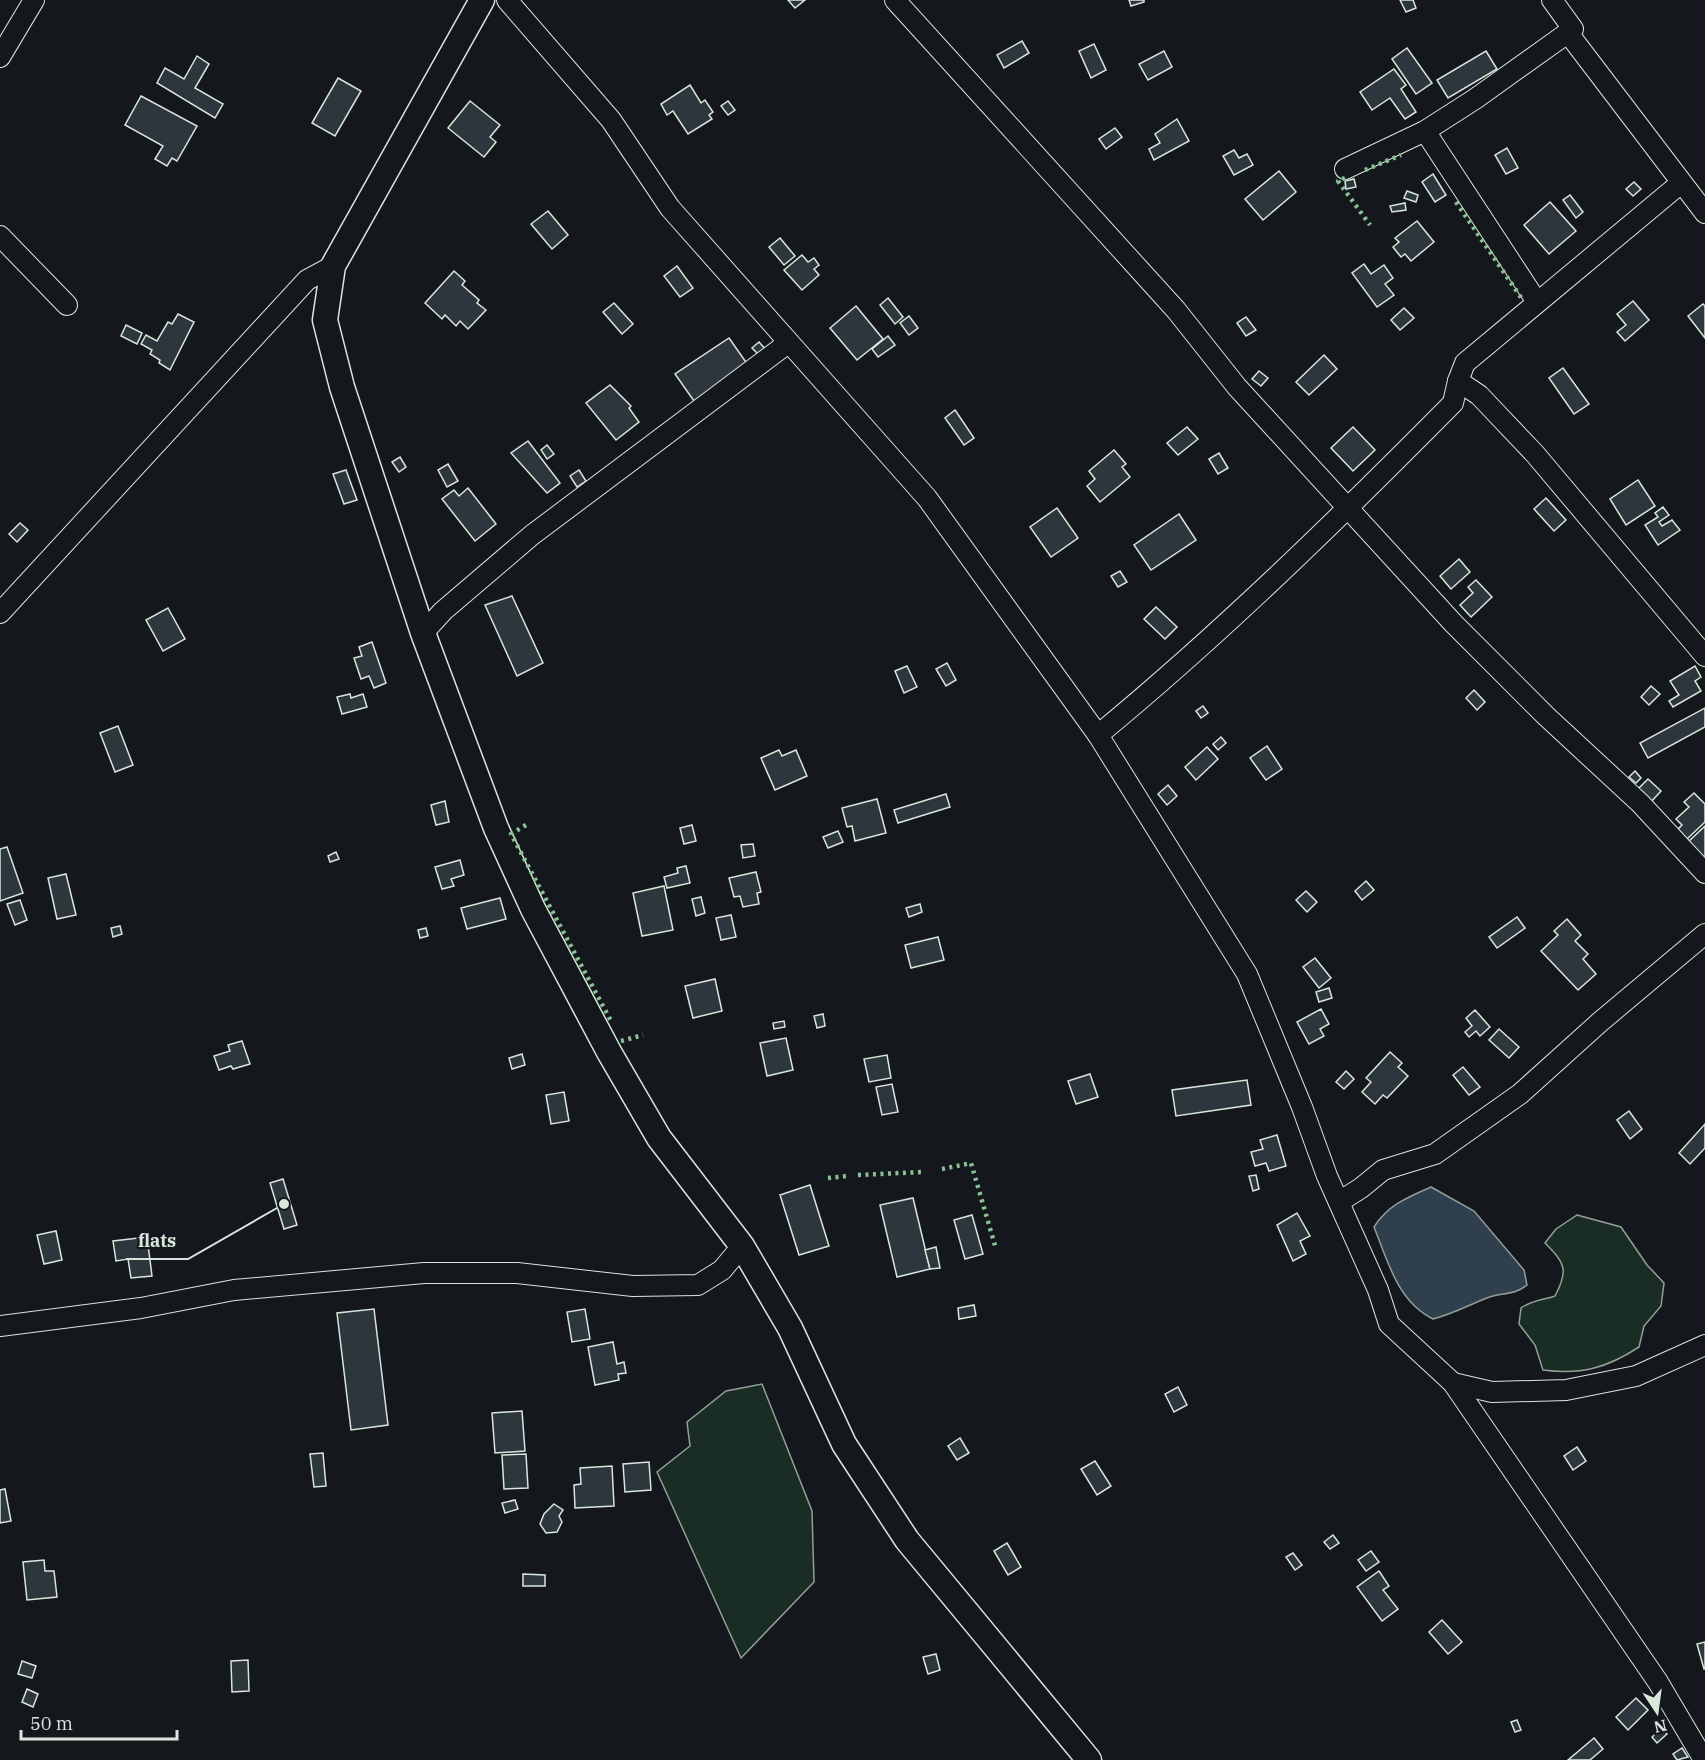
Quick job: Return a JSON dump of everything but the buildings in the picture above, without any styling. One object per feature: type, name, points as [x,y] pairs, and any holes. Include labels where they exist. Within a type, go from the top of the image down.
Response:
[{"type":"street","points":[[0,57],[34,0]]},
{"type":"street","points":[[482,0],[333,266],[325,320],[342,387],[423,633],[496,828],[533,909],[609,1052],[659,1138],[742,1246],[790,1328],[844,1444],[908,1540],[1089,1760]]},
{"type":"street","points":[[507,0],[611,120],[670,208],[927,498],[1098,735],[1247,974],[1339,1202],[1378,1290],[1389,1324],[1453,1383],[1658,1683],[1704,1760]]},
{"type":"street","points":[[896,0],[1176,310],[1237,387],[1454,624],[1546,716],[1640,803],[1705,873]]},
{"type":"street","points":[[1345,169],[1425,131],[1573,29],[1552,0]]},
{"type":"street","points":[[1568,33],[1705,213]]},
{"type":"street","points":[[1425,131],[1537,302]]},
{"type":"street","points":[[1098,735],[1203,646],[1304,547],[1348,509],[1453,403],[1458,381],[1466,363],[1681,183]]},
{"type":"street","points":[[0,236],[67,305]]},
{"type":"street","points":[[0,613],[308,280],[333,266]]},
{"type":"street","points":[[423,633],[443,611],[532,535],[788,343]]},
{"type":"street","points":[[1458,381],[1479,395],[1535,454],[1563,491],[1705,656]]},
{"type":"street","points":[[1339,1202],[1383,1170],[1436,1154],[1520,1094],[1600,1022],[1705,934]]},
{"type":"street","points":[[0,1326],[141,1308],[234,1290],[424,1273],[517,1273],[633,1286],[698,1285],[722,1270],[742,1246]]},
{"type":"street","points":[[1453,1383],[1492,1392],[1566,1390],[1636,1376],[1705,1345]]},
{"type":"green space","points":[[1577,1215],[1621,1227],[1647,1265],[1664,1283],[1661,1306],[1644,1326],[1639,1347],[1616,1360],[1582,1370],[1543,1370],[1535,1345],[1519,1324],[1521,1308],[1555,1296],[1562,1280],[1563,1267],[1545,1243],[1556,1229]]},
{"type":"green space","points":[[762,1384],[812,1511],[814,1582],[741,1658],[657,1472],[690,1446],[687,1422],[726,1391]]},
{"type":"water","points":[[1431,1187],[1474,1211],[1524,1270],[1527,1285],[1517,1291],[1492,1296],[1433,1319],[1411,1302],[1396,1280],[1374,1227],[1392,1207]]},
{"type":"hedge","points":[[1365,170],[1401,155]]},
{"type":"hedge","points":[[1345,178],[1338,181],[1370,225]]},
{"type":"hedge","points":[[1456,202],[1522,299]]},
{"type":"hedge","points":[[526,825],[511,834],[611,1021]]},
{"type":"hedge","points":[[621,1041],[643,1035]]},
{"type":"hedge","points":[[942,1169],[971,1163],[996,1249]]},
{"type":"hedge","points":[[858,1175],[922,1172]]},
{"type":"hedge","points":[[828,1178],[847,1176]]},
{"type":"place","name":"flats","points":[[284,1204]]}]
